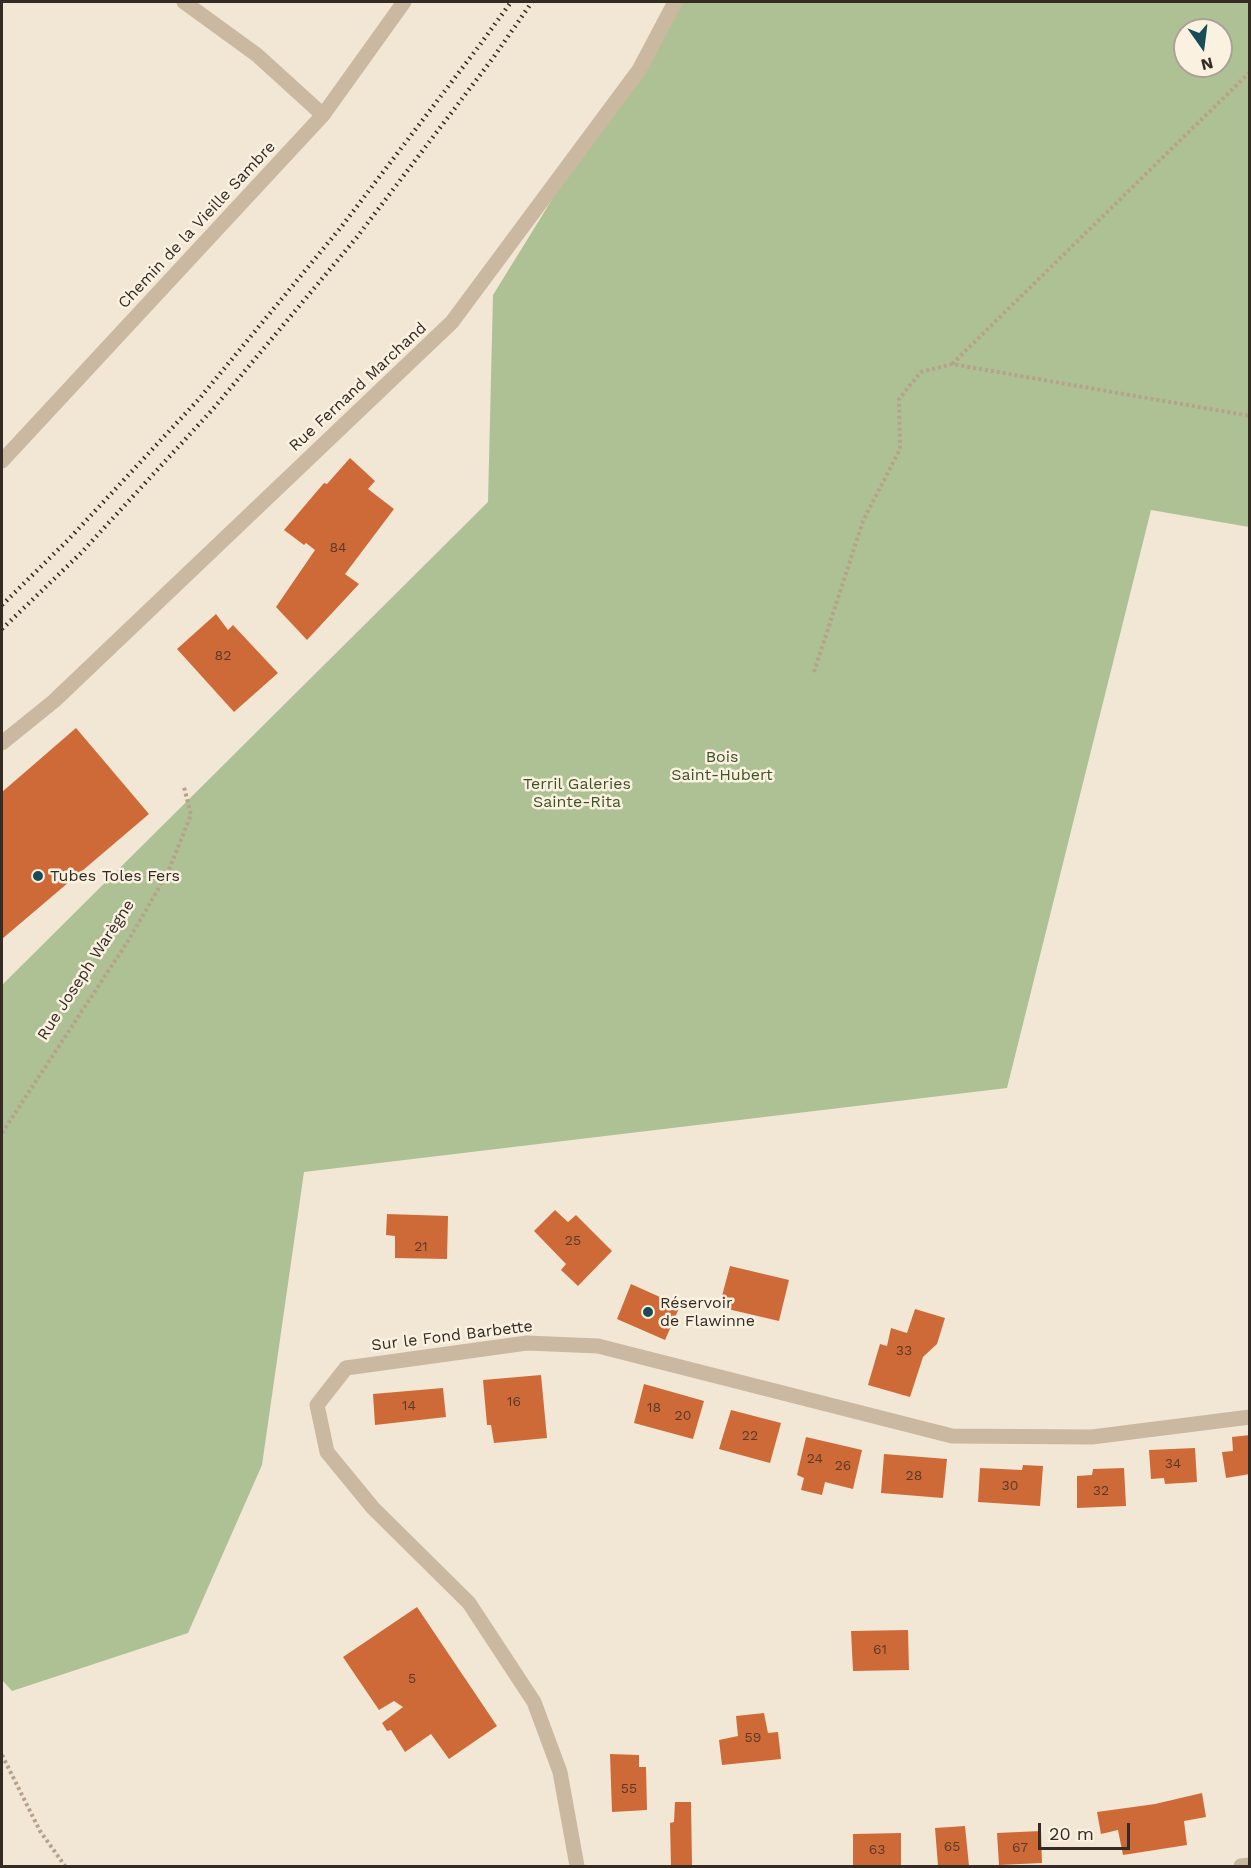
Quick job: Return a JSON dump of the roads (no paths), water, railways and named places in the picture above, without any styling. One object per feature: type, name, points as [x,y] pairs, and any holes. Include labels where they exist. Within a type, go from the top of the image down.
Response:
[{"type":"street","points":[[184,2],[257,55],[323,115]]},
{"type":"street","name":"Chemin de la Vieille Sambre","points":[[2,461],[323,115],[404,2]]},
{"type":"street","name":"Rue Fernand Marchand","points":[[2,743],[54,700],[452,322],[639,70],[675,2]]},
{"type":"street","name":"Sur le Fond Barbette","points":[[577,1866],[560,1772],[534,1702],[469,1603],[373,1508],[327,1452],[317,1405],[346,1368],[527,1343],[598,1346],[952,1436],[1092,1437],[1250,1417]]},
{"type":"street","points":[[1241,1866],[1250,1864]]},
{"type":"railway","points":[[2,605],[69,539],[199,399],[342,226],[511,2]]},
{"type":"railway","points":[[2,629],[81,553],[213,409],[357,237],[493,58],[532,2]]},
{"type":"place","name":"Tubes Toles Fers","points":[[38,876]]},
{"type":"place","name":"Réservoir de Flawinne","points":[[648,1312]]},
{"type":"park label","name":"Bois Saint-Hubert","points":[[722,766]]},
{"type":"park label","name":"Terril Galeries Sainte-Rita","points":[[577,793]]}]
